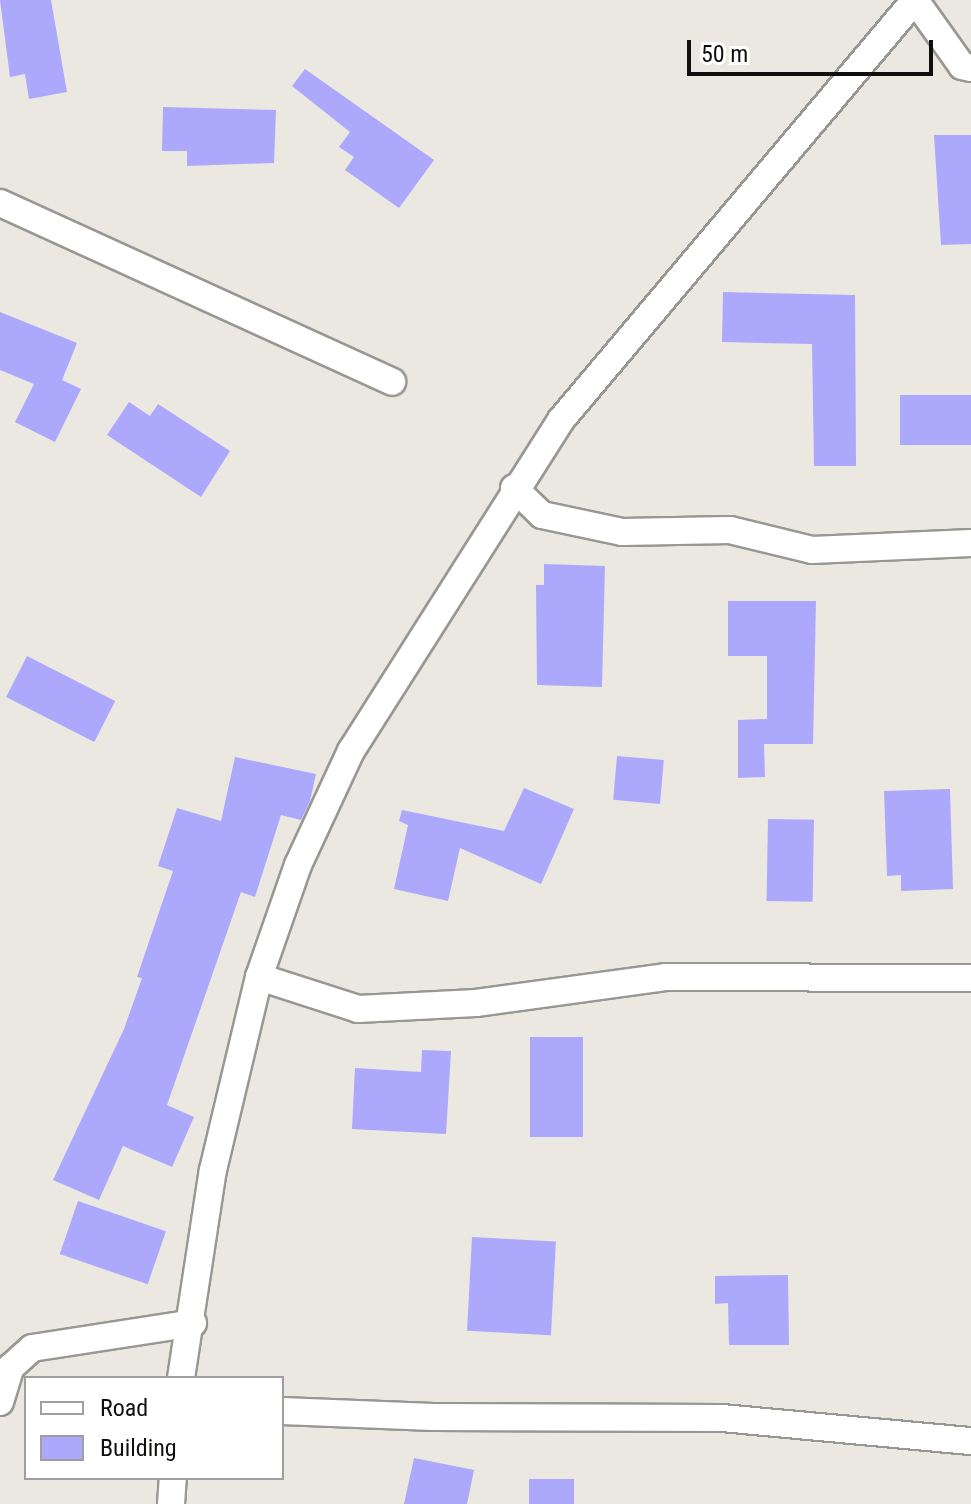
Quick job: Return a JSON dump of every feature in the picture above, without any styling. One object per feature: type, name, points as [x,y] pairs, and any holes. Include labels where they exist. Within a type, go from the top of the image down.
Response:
[{"type":"street","points":[[181,1376],[193,1323],[213,1170],[259,977],[298,865],[351,751],[514,488],[561,420],[915,0],[962,66],[971,68]]},
{"type":"street","points":[[0,203],[392,382]]},
{"type":"street","points":[[514,488],[542,515],[622,532],[730,530],[812,550],[971,543]]},
{"type":"street","points":[[259,977],[358,1009],[476,1003],[665,977],[971,978]]},
{"type":"street","points":[[0,1402],[11,1367],[32,1348],[193,1323]]},
{"type":"street","points":[[284,1411],[722,1418],[971,1441]]},
{"type":"street","points":[[171,1504],[173,1480]]},
{"type":"building","points":[[0,0],[51,0],[67,92],[29,99],[25,74],[10,77]]},
{"type":"building","points":[[305,69],[434,160],[399,208],[345,170],[354,157],[339,147],[350,132],[292,86]]},
{"type":"building","points":[[163,107],[276,110],[274,163],[187,166],[187,151],[162,151]]},
{"type":"building","points":[[934,135],[971,135],[971,244],[941,245]]},
{"type":"building","points":[[723,292],[855,295],[856,466],[814,466],[812,344],[722,342]]},
{"type":"building","points":[[0,312],[77,343],[62,380],[81,389],[55,442],[15,422],[34,384],[0,370]]},
{"type":"building","points":[[900,395],[971,395],[971,445],[900,445]]},
{"type":"building","points":[[129,402],[150,416],[158,404],[230,451],[201,497],[107,435]]},
{"type":"building","points":[[544,564],[605,566],[602,687],[537,685],[536,585],[544,585]]},
{"type":"building","points":[[728,601],[816,601],[813,744],[764,744],[765,777],[738,778],[738,720],[767,719],[767,656],[728,656]]},
{"type":"building","points":[[27,656],[115,701],[94,742],[6,697]]},
{"type":"building","points":[[617,756],[664,760],[660,804],[613,800]]},
{"type":"building","points":[[235,757],[316,774],[310,801],[301,820],[281,815],[255,897],[241,892],[167,1105],[194,1117],[172,1167],[123,1146],[99,1200],[53,1180],[124,1029],[142,978],[137,977],[173,871],[158,866],[177,808],[221,821]]},
{"type":"building","points":[[524,788],[574,809],[541,884],[460,848],[448,901],[394,889],[408,825],[399,821],[402,810],[504,831]]},
{"type":"building","points":[[950,789],[953,889],[901,891],[901,875],[887,876],[884,791]]},
{"type":"building","points":[[768,819],[814,820],[813,902],[767,901]]},
{"type":"building","points":[[530,1037],[583,1037],[583,1137],[530,1137]]},
{"type":"building","points":[[422,1050],[451,1051],[446,1134],[352,1129],[355,1068],[421,1072]]},
{"type":"building","points":[[78,1201],[166,1231],[148,1284],[60,1254]]},
{"type":"building","points":[[472,1237],[556,1241],[551,1335],[467,1331]]},
{"type":"building","points":[[788,1275],[789,1345],[729,1345],[728,1303],[715,1304],[715,1276]]},
{"type":"building","points":[[414,1458],[474,1470],[467,1504],[404,1504]]},
{"type":"building","points":[[529,1479],[574,1479],[574,1504],[529,1504]]}]
